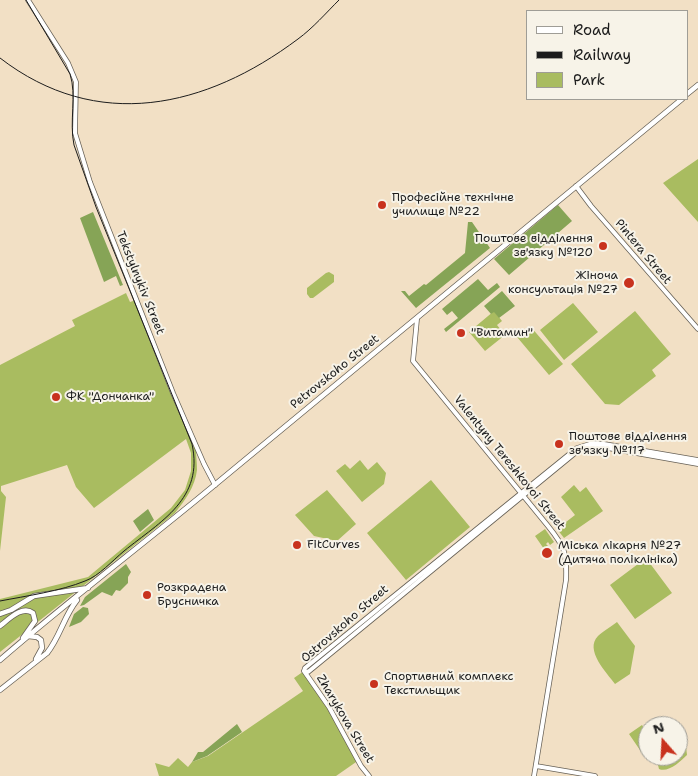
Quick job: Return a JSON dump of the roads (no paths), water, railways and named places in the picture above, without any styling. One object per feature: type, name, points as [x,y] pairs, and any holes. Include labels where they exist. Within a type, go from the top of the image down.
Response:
[{"type":"main road","points":[[688,93],[698,85]]},
{"type":"main road","name":"Petrovskoho Street","points":[[0,660],[215,485],[308,406],[417,319],[681,100]]},
{"type":"main road","points":[[0,614],[11,610],[34,596],[88,588]]},
{"type":"main road","points":[[0,690],[46,653],[56,642],[69,611],[88,588]]},
{"type":"main road","points":[[0,626],[21,611],[27,610],[35,616],[34,624],[14,648]]},
{"type":"main road","points":[[26,669],[36,659],[42,648],[39,638],[28,636]]},
{"type":"street","name":"Tekstylnykiv Street","points":[[28,0],[68,63],[76,82],[75,133],[90,182],[170,384],[204,464],[215,485]]},
{"type":"street","name":"Pintera Street","points":[[576,186],[591,206],[698,329]]},
{"type":"street","name":"Valentyny Tereshkovoi Street","points":[[417,319],[414,361],[561,542],[565,550],[566,570],[534,776]]},
{"type":"street","name":"Ostrovskoho Street","points":[[304,671],[308,672],[522,494],[581,450],[595,447],[625,449],[698,460]]},
{"type":"street","name":"Ostrovskoho Street","points":[[667,456],[698,464]]},
{"type":"street","name":"Zharykova Street","points":[[304,671],[329,707],[361,766],[369,776]]},
{"type":"street","points":[[536,766],[595,776]]},
{"type":"tram line","points":[[0,601],[65,588],[95,576],[176,507],[186,494],[192,480],[194,463],[192,444],[96,207],[74,145],[72,127],[73,91],[70,74],[26,0]]},
{"type":"railway","points":[[0,58],[37,82],[75,96],[113,103],[151,103],[189,95],[226,82],[263,63],[304,35],[339,0]]},
{"type":"place","name":"Професійне технічне училище №22","points":[[382,205]]},
{"type":"place","name":"Поштове відділення зв'язку №120","points":[[603,246]]},
{"type":"place","name":"Жіноча консультація №27","points":[[629,283]]},
{"type":"place","name":"\"Витамин\"","points":[[461,333]]},
{"type":"place","name":"ФК \"Дончанка\"","points":[[56,397]]},
{"type":"place","name":"Поштове відділення зв'язку №117","points":[[559,444]]},
{"type":"place","name":"FitCurves","points":[[297,545]]},
{"type":"place","name":"Міська лікарня №27 (Дитяча поліклініка)","points":[[547,553]]},
{"type":"place","name":"Розкрадена Брусничка","points":[[147,595]]},
{"type":"place","name":"Спортивний комплекс Текстильщик","points":[[374,684]]}]
